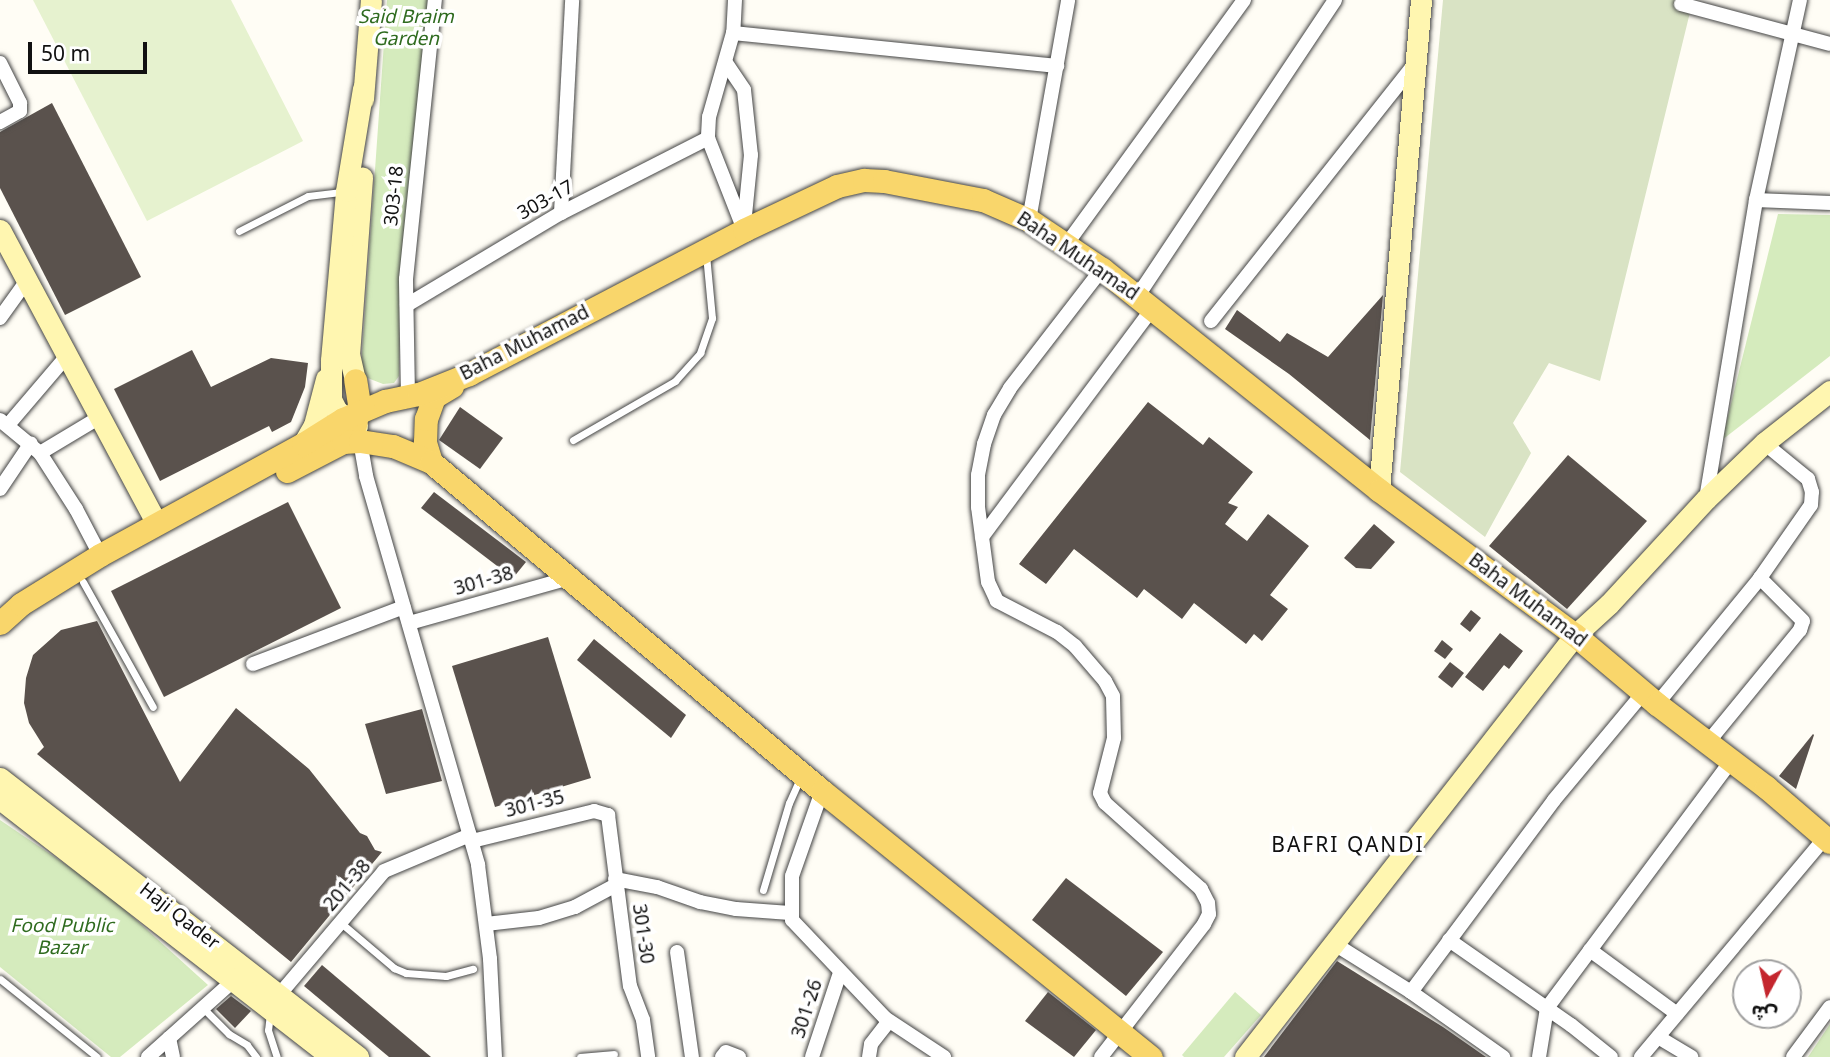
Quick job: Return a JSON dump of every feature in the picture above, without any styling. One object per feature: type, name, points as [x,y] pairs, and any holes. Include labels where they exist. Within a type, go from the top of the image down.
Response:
[{"type":"main road","points":[[340,433],[337,411],[331,398],[331,360],[346,191],[363,88],[371,0]]},
{"type":"main road","points":[[1378,490],[1421,0]]},
{"type":"main road","points":[[363,88],[362,174],[349,355],[355,380],[371,400],[385,401]]},
{"type":"main road","name":"Baha Muhamad","points":[[0,623],[21,604],[100,555],[340,433],[385,401],[408,396],[469,374],[744,230],[837,186],[864,180],[983,200],[1029,220],[1102,269],[1378,490],[1575,635],[1828,840]]},
{"type":"main road","points":[[0,230],[157,524]]},
{"type":"main road","points":[[331,360],[314,425],[393,446],[431,462],[802,775],[1151,1057]]},
{"type":"main road","points":[[431,462],[425,442],[426,419],[434,397],[469,374]]},
{"type":"main road","points":[[0,640],[43,604],[340,433],[355,380]]},
{"type":"main road","points":[[1245,1057],[1575,635],[1609,604],[1706,499],[1764,443],[1830,391]]},
{"type":"main road","name":"Haji Qader","points":[[0,778],[275,1003],[331,1057]]},
{"type":"main road","name":"Haji Qader","points":[[0,799],[233,981],[275,1003],[358,1057]]},
{"type":"street","name":"303-18","points":[[408,396],[405,279],[435,0]]},
{"type":"street","points":[[561,213],[572,0]]},
{"type":"street","points":[[735,0],[733,33],[709,117],[708,138],[744,230]]},
{"type":"street","points":[[1029,220],[1069,0]]},
{"type":"street","points":[[1066,245],[1244,0]]},
{"type":"street","points":[[982,537],[1145,303],[1335,0]]},
{"type":"street","points":[[1706,499],[1756,200],[1800,0]]},
{"type":"street","points":[[1681,4],[1830,44]]},
{"type":"street","points":[[733,33],[1057,65]]},
{"type":"street","points":[[0,63],[20,103],[20,111],[0,122]]},
{"type":"street","points":[[726,63],[744,90],[751,155],[744,230]]},
{"type":"street","points":[[1211,321],[1416,63]]},
{"type":"street","name":"303-17","points":[[407,305],[561,213],[708,138]]},
{"type":"street","points":[[1756,200],[1830,203]]},
{"type":"street","points":[[1101,1057],[1204,925],[1209,914],[1208,903],[1201,889],[1105,803],[1100,793],[1114,738],[1113,696],[1105,681],[1075,646],[1057,632],[997,601],[988,582],[978,475],[984,444],[1010,387],[1102,269]]},
{"type":"street","points":[[0,318],[28,279]]},
{"type":"street","points":[[67,356],[4,423],[35,448],[76,509],[100,555]]},
{"type":"street","points":[[0,489],[35,448],[100,417]]},
{"type":"street","points":[[340,433],[366,475],[471,838],[486,924],[495,1057]]},
{"type":"street","points":[[1410,992],[1554,800],[1760,578],[1802,521],[1811,506],[1812,492],[1808,479],[1764,443]]},
{"type":"street","name":"301-38","points":[[409,623],[569,578]]},
{"type":"street","points":[[1709,741],[1800,630],[1803,621],[1760,578]]},
{"type":"street","points":[[253,664],[404,607]]},
{"type":"street","points":[[1539,1057],[1546,1008],[1732,760]]},
{"type":"street","points":[[822,791],[797,852],[792,876],[792,920],[889,1021],[944,1057]]},
{"type":"street","name":"301-35","points":[[471,838],[594,811],[608,815]]},
{"type":"street","name":"301-30","points":[[608,815],[630,986],[643,1020],[648,1057]]},
{"type":"street","name":"201-38","points":[[275,1003],[384,871],[471,838]]},
{"type":"street","points":[[1641,1057],[1828,840]]},
{"type":"street","points":[[486,924],[538,918],[575,907],[615,882],[657,887],[700,902],[736,909],[790,913]]},
{"type":"street","points":[[1449,940],[1611,1057]]},
{"type":"street","points":[[1333,943],[1410,992],[1503,1057]]},
{"type":"street","points":[[1590,950],[1677,1014]]},
{"type":"street","points":[[677,952],[692,1057]]},
{"type":"street","name":"301-26","points":[[812,1057],[840,973]]},
{"type":"street","points":[[148,1057],[233,981]]},
{"type":"street","points":[[1793,1057],[1830,1007]]},
{"type":"street","points":[[869,1057],[871,1044],[889,1021]]},
{"type":"street","points":[[1658,1037],[1691,1057]]},
{"type":"street","points":[[169,1038],[173,1057]]},
{"type":"street","points":[[722,1057],[726,1052],[739,1057]]},
{"type":"lane","points":[[239,231],[308,196],[346,191]]},
{"type":"lane","points":[[573,440],[675,381],[700,352],[712,318],[706,250]]},
{"type":"lane","points":[[83,582],[153,707]]},
{"type":"lane","points":[[763,890],[789,803],[802,775]]},
{"type":"lane","points":[[341,923],[394,968],[406,973],[446,976],[473,969]]},
{"type":"lane","points":[[0,979],[97,1057]]},
{"type":"lane","points":[[275,1003],[268,1030],[277,1057]]},
{"type":"lane","points":[[203,1008],[229,1034],[247,1045],[256,1057]]},
{"type":"lane","points":[[580,1057],[614,1054]]},
{"type":"green space","points":[[33,0],[231,0],[303,141],[147,221]]},
{"type":"green space","name":"Said Braim Garden","points":[[387,0],[430,0],[400,308],[399,376],[394,383],[383,384],[365,377],[361,368]]},
{"type":"green space","points":[[1443,0],[1693,0],[1600,381],[1549,363],[1513,423],[1531,453],[1485,537],[1400,472]]},
{"type":"green space","points":[[1778,214],[1830,215],[1830,356],[1722,440]]},
{"type":"green space","name":"Food Public Bazar","points":[[0,820],[102,889],[208,985],[120,1057],[111,1057],[0,967]]},
{"type":"green space","points":[[1235,992],[1261,1015],[1224,1057],[1184,1057],[1182,1055]]},
{"type":"green space","points":[[1830,1024],[1830,1057],[1808,1057]]},
{"type":"building","points":[[52,103],[141,277],[65,315],[0,188],[0,132]]},
{"type":"building","points":[[1383,295],[1370,440],[1289,374],[1225,329],[1237,310],[1280,342],[1287,333],[1328,357]]},
{"type":"building","points":[[192,350],[211,387],[271,358],[308,363],[305,387],[291,422],[272,432],[269,426],[160,481],[114,389]]},
{"type":"building","points":[[1148,402],[1203,445],[1209,437],[1253,472],[1228,503],[1238,507],[1225,524],[1247,541],[1268,514],[1309,546],[1270,595],[1288,609],[1262,641],[1254,634],[1246,644],[1194,603],[1182,619],[1144,589],[1137,598],[1074,549],[1046,584],[1019,564]]},
{"type":"building","points":[[460,407],[503,438],[480,469],[439,440]]},
{"type":"building","points":[[1568,455],[1647,521],[1567,609],[1489,546]]},
{"type":"building","points":[[434,492],[526,562],[513,578],[421,508]]},
{"type":"building","points":[[288,502],[341,608],[164,697],[111,591]]},
{"type":"building","points":[[1374,524],[1395,542],[1371,569],[1356,568],[1344,558]]},
{"type":"building","points":[[1471,610],[1481,618],[1470,632],[1460,624]]},
{"type":"building","points":[[97,621],[180,782],[236,708],[309,769],[360,833],[367,836],[375,850],[382,852],[291,962],[37,754],[44,747],[29,723],[24,703],[26,678],[33,655],[61,630]]},
{"type":"building","points":[[1500,633],[1523,651],[1509,669],[1504,665],[1483,691],[1465,677]]},
{"type":"building","points":[[548,637],[591,778],[495,807],[452,666]]},
{"type":"building","points":[[594,639],[686,715],[671,738],[577,660]]},
{"type":"building","points":[[1442,640],[1453,649],[1445,659],[1434,651]]},
{"type":"building","points":[[1450,662],[1464,673],[1452,688],[1438,677]]},
{"type":"building","points":[[422,709],[442,781],[386,794],[365,724]]},
{"type":"building","points":[[1814,735],[1796,789],[1779,776]]},
{"type":"building","points":[[1066,878],[1163,952],[1126,996],[1032,920]]},
{"type":"building","points":[[1337,961],[1443,1027],[1486,1057],[1264,1057]]},
{"type":"building","points":[[322,965],[431,1057],[389,1057],[304,986]]},
{"type":"building","points":[[1048,992],[1096,1030],[1074,1057],[1025,1021]]},
{"type":"building","points":[[231,996],[251,1011],[235,1028],[216,1009]]},
{"type":"district","name":"BAFRI QANDI","points":[[1348,845]]}]
